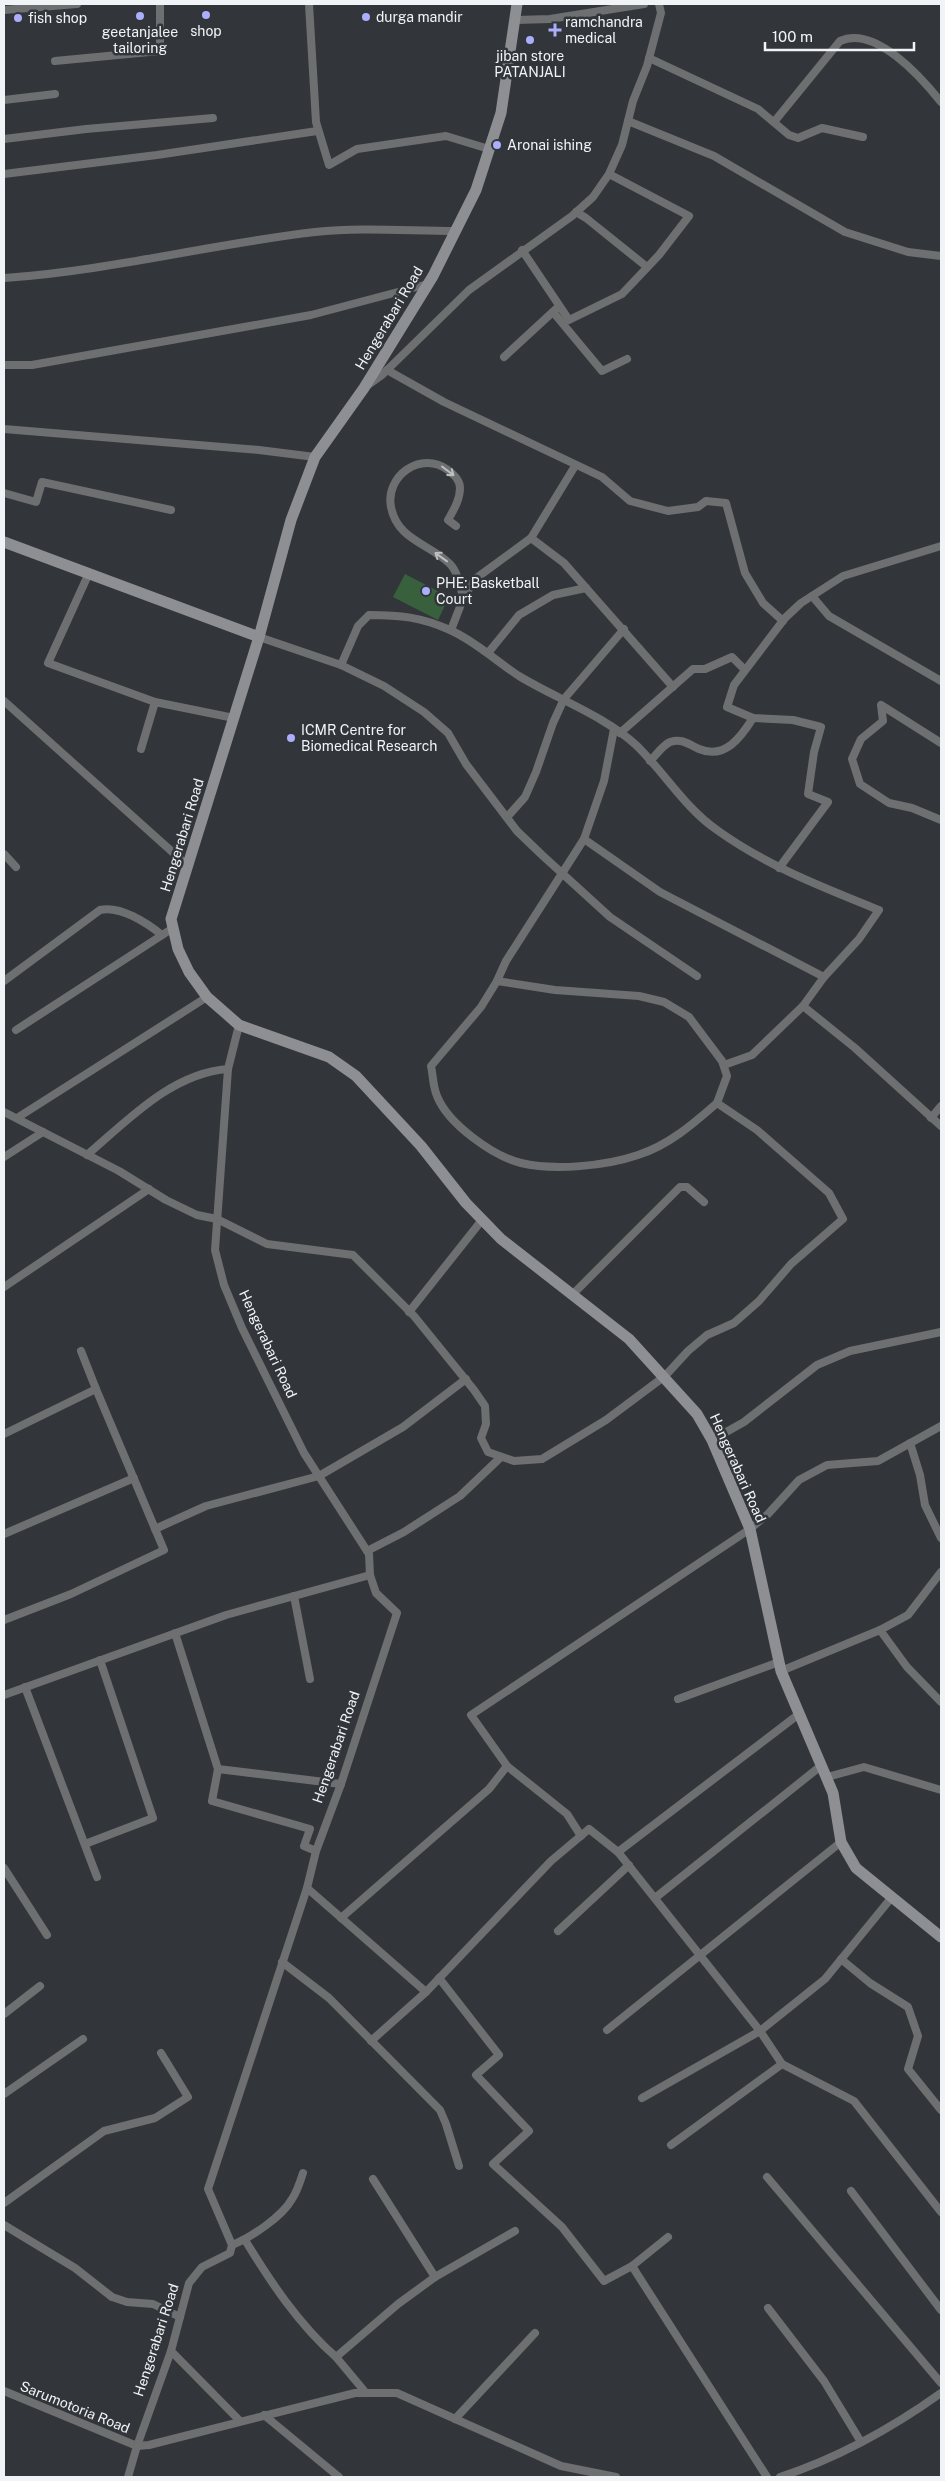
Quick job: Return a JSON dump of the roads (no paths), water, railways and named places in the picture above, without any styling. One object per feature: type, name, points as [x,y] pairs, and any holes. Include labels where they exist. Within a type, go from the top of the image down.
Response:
[{"type":"main road","name":"Hengerabari Road","points":[[517,4],[501,112],[476,190],[428,284],[364,388],[315,457],[291,520],[259,637],[171,919],[178,949],[189,972],[207,997],[239,1025],[329,1057],[356,1076],[421,1146],[482,1220],[501,1239],[629,1339],[698,1414],[712,1440],[750,1529],[780,1666],[833,1793],[841,1842],[856,1868],[941,1937]]},
{"type":"main road","points":[[4,542],[259,637]]},
{"type":"street","points":[[4,10],[76,4]]},
{"type":"street","points":[[55,61],[160,51],[160,4]]},
{"type":"street","points":[[309,4],[318,131],[329,165],[357,149],[446,136],[489,149]]},
{"type":"street","points":[[516,20],[550,19],[644,4]]},
{"type":"street","points":[[364,388],[387,370],[469,290],[576,212],[593,197],[609,174],[622,145],[661,13],[659,4]]},
{"type":"street","points":[[774,122],[840,41],[849,37],[868,39],[883,46],[924,81],[941,102]]},
{"type":"street","points":[[649,58],[758,109],[789,135],[798,138],[822,128],[863,137]]},
{"type":"street","points":[[4,100],[55,94]]},
{"type":"street","points":[[4,139],[86,129],[213,118]]},
{"type":"street","points":[[628,122],[714,156],[845,232],[908,252],[941,256]]},
{"type":"street","points":[[4,174],[157,155],[318,131]]},
{"type":"street","points":[[522,250],[569,320],[622,294],[689,216],[609,174]]},
{"type":"street","points":[[576,212],[647,267]]},
{"type":"street","points":[[4,278],[48,275],[217,246],[317,232],[455,231]]},
{"type":"street","points":[[4,365],[32,365],[181,336],[311,315],[428,284]]},
{"type":"street","points":[[504,357],[560,306]]},
{"type":"street","points":[[553,312],[602,371],[627,359]]},
{"type":"street","points":[[387,370],[444,402],[575,466],[602,477],[630,501],[643,506],[668,511],[698,507],[706,501],[726,503],[730,511],[745,573],[764,603],[783,621]]},
{"type":"street","points":[[4,429],[259,450],[315,457]]},
{"type":"street","points":[[456,526],[448,520],[458,501],[460,487],[455,476],[438,463],[424,462],[401,474],[394,485],[390,506],[393,513],[412,540],[451,564],[459,581],[463,599]]},
{"type":"street","points":[[451,630],[463,599],[475,579],[532,538],[575,466]]},
{"type":"street","points":[[4,493],[36,502],[42,482],[171,510]]},
{"type":"street","points":[[532,538],[564,563],[673,687]]},
{"type":"street","points":[[780,868],[828,802],[808,794],[814,752],[821,727],[793,720],[753,718],[728,707],[734,685],[783,621],[801,603],[844,576],[941,546]]},
{"type":"street","points":[[89,574],[48,663],[155,702],[234,718]]},
{"type":"street","points":[[488,653],[519,615],[553,595],[586,588]]},
{"type":"street","points":[[812,596],[828,616],[941,681]]},
{"type":"street","points":[[341,665],[358,626],[369,614],[410,616],[451,630],[520,676],[564,699],[635,744],[691,806],[714,828],[754,855],[879,910],[859,939],[824,976],[802,1006],[752,1055],[724,1065]]},
{"type":"street","points":[[508,816],[525,797],[564,699],[624,630]]},
{"type":"street","points":[[259,637],[341,665],[384,686],[424,712],[448,733],[466,764],[508,816],[517,831],[563,876],[610,917],[697,976]]},
{"type":"street","points":[[497,981],[555,990],[639,996],[664,1002],[689,1017],[703,1033],[724,1065],[727,1076],[717,1103],[684,1132],[638,1156],[577,1167],[521,1163],[482,1144],[457,1126],[437,1096],[431,1066],[481,1007],[497,981],[506,961],[563,876],[584,839],[604,781],[617,731],[693,669],[705,669],[732,657],[745,670]]},
{"type":"street","points":[[4,701],[188,866]]},
{"type":"street","points":[[142,748],[155,702]]},
{"type":"street","points":[[941,743],[881,705],[883,721],[861,739],[852,759],[860,784],[889,803],[912,808],[941,820]]},
{"type":"street","points":[[650,761],[669,742],[685,740],[700,749],[714,751],[731,747],[741,738],[753,718]]},
{"type":"street","points":[[584,839],[660,892],[824,976]]},
{"type":"street","points":[[4,854],[16,868]]},
{"type":"street","points":[[4,980],[100,910],[108,908],[118,911],[162,935]]},
{"type":"street","points":[[16,1030],[173,928]]},
{"type":"street","points":[[17,1118],[207,997]]},
{"type":"street","points":[[802,1006],[855,1048],[941,1126]]},
{"type":"street","name":"Hengerabari Road","points":[[128,2477],[137,2446],[171,2352],[189,2284],[202,2267],[230,2253],[232,2244],[208,2189],[307,1888],[316,1851],[341,1784],[397,1613],[376,1593],[370,1575],[367,1551],[304,1453],[242,1328],[224,1285],[215,1250],[228,1069],[239,1025]]},
{"type":"street","points":[[87,1155],[141,1109],[175,1086],[210,1070],[228,1069]]},
{"type":"street","points":[[4,1112],[197,1215],[217,1218],[267,1244],[353,1256],[409,1312],[466,1379],[485,1406],[486,1424],[481,1438],[488,1452],[514,1462],[542,1459],[606,1420],[665,1376],[688,1351],[707,1335],[734,1323],[759,1300],[791,1264],[843,1219],[829,1193],[816,1181],[757,1130],[717,1103]]},
{"type":"street","points":[[931,1118],[941,1106]]},
{"type":"street","points":[[4,1157],[43,1132]]},
{"type":"street","points":[[572,1295],[680,1187],[687,1187],[704,1202]]},
{"type":"street","points":[[4,1287],[149,1189]]},
{"type":"street","points":[[409,1312],[482,1220]]},
{"type":"street","points":[[712,1440],[744,1422],[817,1365],[850,1351],[941,1332]]},
{"type":"street","points":[[4,1620],[71,1594],[164,1550],[81,1351]]},
{"type":"street","points":[[155,1529],[206,1506],[319,1476],[403,1427],[466,1379]]},
{"type":"street","points":[[4,1434],[96,1389]]},
{"type":"street","points":[[581,1836],[567,1814],[507,1766],[471,1715],[750,1529],[768,1514],[799,1480],[828,1466],[878,1461],[941,1426]]},
{"type":"street","points":[[910,1443],[920,1475],[925,1505],[941,1538]]},
{"type":"street","points":[[367,1551],[404,1532],[460,1496],[501,1457]]},
{"type":"street","points":[[4,1534],[134,1478]]},
{"type":"street","points":[[678,1699],[780,1666],[880,1630],[908,1615],[941,1572]]},
{"type":"street","points":[[4,1694],[226,1615],[370,1575]]},
{"type":"street","points":[[294,1596],[310,1679]]},
{"type":"street","points":[[880,1630],[907,1667],[941,1702]]},
{"type":"street","points":[[175,1633],[218,1769],[212,1801],[310,1829],[304,1846],[316,1851]]},
{"type":"street","points":[[85,1844],[153,1818],[100,1660]]},
{"type":"street","points":[[25,1687],[97,1876]]},
{"type":"street","points":[[618,1852],[799,1714]]},
{"type":"street","points":[[655,1898],[822,1765]]},
{"type":"street","points":[[341,1918],[489,1789],[507,1766]]},
{"type":"street","points":[[827,1778],[864,1767],[941,1790]]},
{"type":"street","points":[[218,1769],[341,1784]]},
{"type":"street","points":[[371,2040],[426,1992],[551,1861],[590,1829],[618,1852],[629,1865],[760,2031],[782,2064],[854,2101],[941,2212]]},
{"type":"street","points":[[607,2030],[841,1842]]},
{"type":"street","points":[[558,1931],[629,1865]]},
{"type":"street","points":[[4,1868],[48,1935]]},
{"type":"street","points":[[307,1888],[426,1992]]},
{"type":"street","points":[[642,2098],[760,2031],[825,1979],[892,1897]]},
{"type":"street","points":[[841,1959],[870,1983],[908,2007],[918,2036],[908,2069],[941,2110]]},
{"type":"street","points":[[282,1962],[329,1998],[440,2110],[459,2166]]},
{"type":"street","points":[[439,1978],[499,2055],[476,2075],[529,2131],[493,2164],[562,2227],[604,2281],[632,2266],[668,2237]]},
{"type":"street","points":[[4,2014],[40,1986]]},
{"type":"street","points":[[4,2094],[83,2039]]},
{"type":"street","points":[[4,2203],[104,2131],[155,2118],[188,2097],[160,2053]]},
{"type":"street","points":[[671,2145],[782,2064]]},
{"type":"street","points":[[232,2244],[245,2240],[284,2209],[292,2200],[303,2173]]},
{"type":"street","points":[[767,2177],[941,2384]]},
{"type":"street","points":[[373,2179],[435,2277]]},
{"type":"street","points":[[852,2191],[941,2310]]},
{"type":"street","points":[[4,2225],[75,2268],[112,2297],[126,2302],[153,2304],[180,2317]]},
{"type":"street","points":[[336,2358],[398,2304],[435,2277],[515,2231]]},
{"type":"street","points":[[245,2240],[288,2305],[366,2393]]},
{"type":"street","points":[[632,2266],[768,2477]]},
{"type":"street","points":[[768,2308],[824,2381],[861,2442]]},
{"type":"street","points":[[455,2419],[534,2333]]},
{"type":"street","points":[[171,2352],[240,2421]]},
{"type":"street","name":"Sarumotoria Road","points":[[4,2391],[137,2446]]},
{"type":"street","points":[[137,2446],[149,2445],[264,2415],[366,2393],[397,2393],[561,2466],[603,2476],[616,2477]]},
{"type":"street","points":[[780,2477],[815,2465],[901,2422],[941,2393]]},
{"type":"street","points":[[264,2415],[339,2477]]},
{"type":"place","name":"shop","points":[[206,15]]},
{"type":"place","name":"geetanjalee tailoring","points":[[140,16]]},
{"type":"place","name":"durga mandir","points":[[366,17]]},
{"type":"place","name":"fish shop","points":[[18,18]]},
{"type":"place","name":"ramchandra medical","points":[[555,30]]},
{"type":"place","name":"jiban store PATANJALI","points":[[530,40]]},
{"type":"place","name":"Aronai ishing","points":[[497,145]]},
{"type":"place","name":"PHE: Basketball Court","points":[[426,591]]},
{"type":"place","name":"ICMR Centre for Biomedical Research","points":[[291,738]]}]
